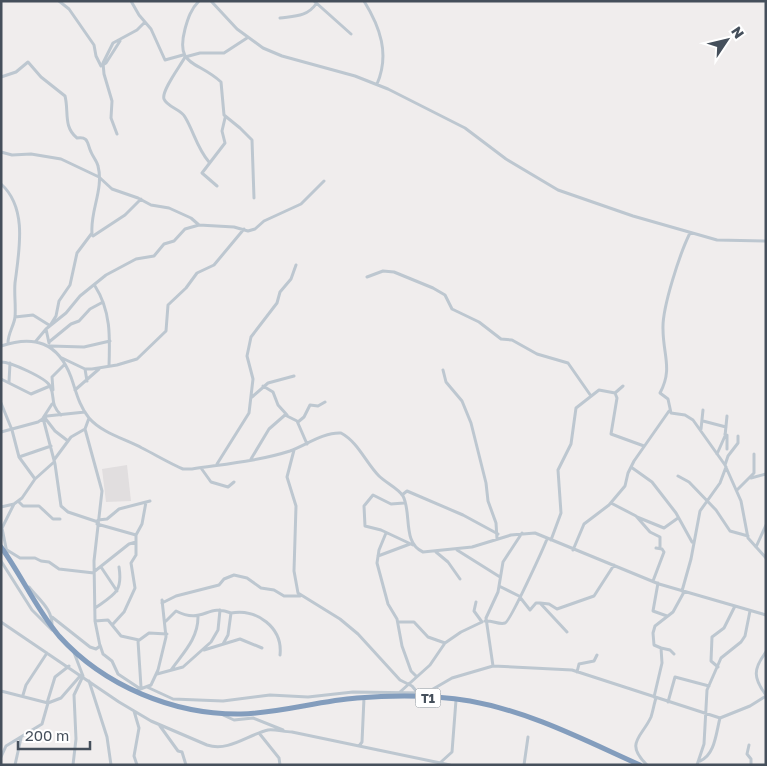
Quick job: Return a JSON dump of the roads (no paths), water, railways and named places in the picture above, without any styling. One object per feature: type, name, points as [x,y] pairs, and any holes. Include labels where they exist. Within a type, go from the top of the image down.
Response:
[{"type":"highway","name":"T1","points":[[5,550],[52,627],[73,650],[109,677],[182,707],[220,713],[254,713],[364,698],[418,695],[456,700],[514,712],[546,723],[640,765]]},
{"type":"street","points":[[59,1],[69,8],[79,22],[80,27],[94,45],[98,61],[103,67],[112,101],[111,118],[117,134]]},
{"type":"street","points":[[131,1],[153,31],[165,60],[200,53],[224,53],[247,38]]},
{"type":"street","points":[[199,1],[190,14],[182,38],[181,48],[185,56],[206,69],[221,82],[226,118],[222,131],[225,143],[209,162],[202,175],[217,186]]},
{"type":"street","points":[[211,1],[247,38],[282,56],[377,84],[465,128],[506,159],[558,190],[618,212],[716,240],[766,241]]},
{"type":"street","points":[[364,1],[382,38],[383,65],[377,84]]},
{"type":"street","points":[[280,18],[300,16],[311,10],[315,3],[351,34]]},
{"type":"street","points":[[103,67],[121,39],[145,22]]},
{"type":"street","points":[[185,56],[169,84],[164,99],[184,116],[198,147],[209,162]]},
{"type":"street","points":[[1,77],[16,72],[28,62],[43,79],[66,98],[65,113],[71,132],[77,138],[87,140],[98,166],[98,195],[90,238]]},
{"type":"street","points":[[226,118],[252,140],[254,198]]},
{"type":"street","points":[[1,152],[12,155],[31,154],[59,158],[99,177],[112,189],[152,205],[169,208],[191,218],[199,225]]},
{"type":"street","points":[[36,341],[46,328],[66,313],[80,296],[110,272],[142,256],[154,256],[164,244],[174,241],[186,229],[199,225],[244,230],[255,229],[264,222],[301,204],[324,181]]},
{"type":"street","points":[[1,184],[16,204],[20,226],[15,286],[15,316],[9,333],[8,343]]},
{"type":"street","points":[[50,325],[56,316],[59,302],[70,285],[77,253],[90,238],[125,215],[141,199]]},
{"type":"street","points":[[61,358],[85,369],[109,366],[137,359],[158,339],[166,328],[168,305],[186,288],[197,273],[215,264],[244,230]]},
{"type":"street","points":[[573,550],[582,527],[611,503],[625,486],[631,467],[669,411],[668,399],[660,393],[666,382],[668,367],[662,329],[668,298],[690,233]]},
{"type":"street","points":[[217,465],[247,417],[252,397],[253,379],[246,356],[251,337],[276,305],[280,292],[291,279],[296,265]]},
{"type":"street","points":[[367,277],[382,271],[394,272],[439,291],[446,297],[452,309],[479,322],[502,339],[512,340],[538,354],[568,363],[591,396]]},
{"type":"street","points":[[94,286],[104,302],[110,341],[109,366]]},
{"type":"street","points":[[50,345],[71,324],[79,321],[90,309],[104,302]]},
{"type":"street","points":[[15,316],[33,316],[50,325]]},
{"type":"street","points":[[46,328],[50,345],[65,364],[89,418],[104,430],[179,467],[188,470],[251,459],[294,449],[330,434],[341,433],[351,441],[380,477],[402,496],[412,544]]},
{"type":"street","points":[[1,346],[28,340],[50,345],[84,347],[110,341]]},
{"type":"street","points":[[1,362],[10,363],[43,379],[50,386],[52,395]]},
{"type":"street","points":[[7,381],[10,363]]},
{"type":"street","points":[[1,432],[38,422],[44,417],[52,404],[52,378],[65,364]]},
{"type":"street","points":[[75,390],[87,382],[101,367]]},
{"type":"street","points":[[85,369],[87,382]]},
{"type":"street","points":[[443,370],[446,382],[462,401],[471,423],[486,483],[488,502],[498,534],[497,539]]},
{"type":"street","points":[[252,397],[264,386],[294,376]]},
{"type":"street","points":[[1,379],[26,393],[33,394],[50,386]]},
{"type":"street","points":[[1,382],[7,381]]},
{"type":"street","points":[[264,386],[275,395],[278,406],[298,422],[307,444]]},
{"type":"street","points":[[615,393],[623,386]]},
{"type":"street","points":[[400,692],[430,665],[446,643],[485,623],[506,622],[516,609],[519,596],[537,565],[561,513],[558,470],[571,444],[576,408],[602,389],[615,393]]},
{"type":"street","points":[[615,393],[617,398],[611,434],[644,446]]},
{"type":"street","points":[[298,422],[304,417],[310,406],[318,406],[325,402]]},
{"type":"street","points":[[1,403],[20,456],[35,479]]},
{"type":"street","points":[[52,404],[61,415]]},
{"type":"street","points":[[701,430],[704,410]]},
{"type":"street","points":[[669,411],[688,416],[701,430],[726,466],[737,490],[747,524],[748,536],[755,547],[766,558]]},
{"type":"street","points":[[44,417],[85,412]]},
{"type":"street","points":[[251,459],[269,428],[287,415]]},
{"type":"street","points":[[717,454],[725,434],[727,416]]},
{"type":"street","points":[[44,417],[55,431],[68,441]]},
{"type":"street","points":[[44,417],[54,461],[61,506],[68,512],[136,535]]},
{"type":"street","points":[[89,418],[85,429],[101,482],[102,498],[94,573],[95,621],[103,654],[112,661],[118,674],[138,689],[151,685],[167,634],[162,601],[220,585],[224,579],[234,575],[247,578],[260,588],[274,590],[284,596],[301,596]]},
{"type":"street","points":[[703,422],[726,427]]},
{"type":"street","points":[[1,507],[18,501],[35,479],[54,461],[68,441],[75,434],[85,429]]},
{"type":"street","points":[[725,434],[727,435],[729,454]]},
{"type":"street","points":[[674,654],[670,650],[654,644],[653,633],[657,624],[675,608],[683,591],[700,511],[706,500],[720,483],[729,454],[737,446],[738,436]]},
{"type":"street","points":[[20,456],[51,446]]},
{"type":"street","points":[[721,447],[727,448]]},
{"type":"street","points":[[294,449],[287,477],[296,506],[294,572],[296,590],[301,596],[340,620],[363,639],[400,680],[410,685],[418,695]]},
{"type":"street","points":[[737,490],[751,478],[755,471],[754,454]]},
{"type":"street","points":[[631,467],[650,480],[678,518],[692,543]]},
{"type":"street","points":[[202,468],[211,482],[228,487],[234,482]]},
{"type":"street","points":[[751,478],[766,474]]},
{"type":"street","points":[[678,476],[689,482],[718,513],[730,530],[748,536]]},
{"type":"street","points":[[402,496],[407,491],[416,493],[498,534]]},
{"type":"street","points":[[404,503],[391,504],[374,494],[366,502],[366,527],[412,544],[423,552],[472,547],[522,533],[535,533],[658,583],[766,615]]},
{"type":"street","points":[[18,501],[23,506],[39,506],[51,518],[60,519]]},
{"type":"street","points":[[98,522],[107,519],[119,509],[148,501],[142,524],[136,535],[137,553],[131,565],[135,588],[124,612],[113,624]]},
{"type":"street","points":[[611,503],[637,517],[664,528],[678,518]]},
{"type":"street","points":[[5,550],[2,528],[14,504]]},
{"type":"street","points":[[637,517],[650,532],[660,537],[658,548],[664,552],[653,581]]},
{"type":"street","points":[[755,547],[766,525]]},
{"type":"street","points":[[386,533],[377,563],[388,604],[398,622],[402,646],[411,671],[416,676]]},
{"type":"street","points":[[493,666],[485,623],[499,586],[506,557],[522,533]]},
{"type":"street","points":[[1,537],[5,550],[20,558],[35,558],[41,562],[49,562],[59,570],[94,573],[129,544],[136,542]]},
{"type":"street","points":[[378,556],[412,544]]},
{"type":"street","points":[[457,549],[500,578]]},
{"type":"street","points":[[435,551],[448,562],[460,579]]},
{"type":"street","points":[[1,561],[32,610],[60,636]]},
{"type":"street","points":[[499,586],[519,596],[530,610],[540,603],[549,604],[557,609],[593,597],[614,565]]},
{"type":"street","points":[[101,567],[117,592]]},
{"type":"street","points":[[95,608],[117,592],[120,581],[119,567]]},
{"type":"street","points":[[22,579],[46,606],[52,617],[90,647],[96,649],[100,644]]},
{"type":"street","points":[[658,583],[653,611],[667,616]]},
{"type":"street","points":[[476,602],[474,612],[485,623]]},
{"type":"street","points":[[540,603],[567,632]]},
{"type":"street","points":[[718,667],[711,660],[712,637],[724,628],[735,606]]},
{"type":"street","points":[[166,621],[176,611],[191,617],[198,617],[220,610],[231,613],[252,613],[271,626],[281,642],[280,655]]},
{"type":"street","points":[[156,674],[183,667],[203,650],[217,634],[220,610]]},
{"type":"street","points":[[697,765],[700,761],[704,744],[705,713],[709,686],[723,655],[744,639],[750,611]]},
{"type":"street","points":[[223,644],[228,635],[231,613]]},
{"type":"street","points":[[52,617],[52,627]]},
{"type":"street","points":[[171,671],[193,640],[198,627],[198,617]]},
{"type":"street","points":[[95,621],[105,619],[113,624],[123,637],[139,640],[149,633],[167,634]]},
{"type":"street","points":[[1,622],[134,710],[158,724],[214,748],[273,730],[292,732],[450,765]]},
{"type":"street","points":[[398,622],[414,622],[428,637],[446,643]]},
{"type":"street","points":[[203,650],[242,639],[262,648]]},
{"type":"street","points":[[138,689],[142,675],[138,659],[139,640]]},
{"type":"street","points":[[647,765],[638,756],[636,746],[642,729],[651,716],[662,663],[661,648]]},
{"type":"street","points":[[73,650],[82,676],[74,695],[76,738],[73,765]]},
{"type":"street","points":[[147,687],[173,699],[223,701],[270,695],[308,697],[353,692],[400,692],[418,695],[461,674],[493,666],[555,668],[577,672],[720,718],[730,715],[766,696],[756,681],[756,674],[766,652]]},
{"type":"street","points":[[24,695],[26,685],[48,653]]},
{"type":"street","points":[[577,672],[579,664],[594,660],[597,655]]},
{"type":"street","points":[[1,757],[6,746],[42,724],[55,677],[69,666]]},
{"type":"street","points":[[1,691],[24,695],[48,703],[61,698],[82,676]]},
{"type":"street","points":[[668,702],[675,677],[709,686]]},
{"type":"street","points":[[89,680],[107,737],[111,765]]},
{"type":"street","points":[[359,746],[362,742],[364,698]]},
{"type":"street","points":[[441,762],[452,752],[456,700]]},
{"type":"street","points":[[134,710],[139,728],[134,756],[137,765]]},
{"type":"street","points":[[220,713],[234,720],[253,718],[292,732]]},
{"type":"street","points":[[700,761],[707,758],[711,753],[720,718]]},
{"type":"street","points":[[158,724],[177,750],[182,752],[186,765]]},
{"type":"street","points":[[259,734],[279,758],[280,765]]},
{"type":"street","points":[[15,765],[21,737]]},
{"type":"street","points":[[524,765],[528,737]]},
{"type":"street","points":[[749,745],[746,752],[751,759],[751,765]]}]
